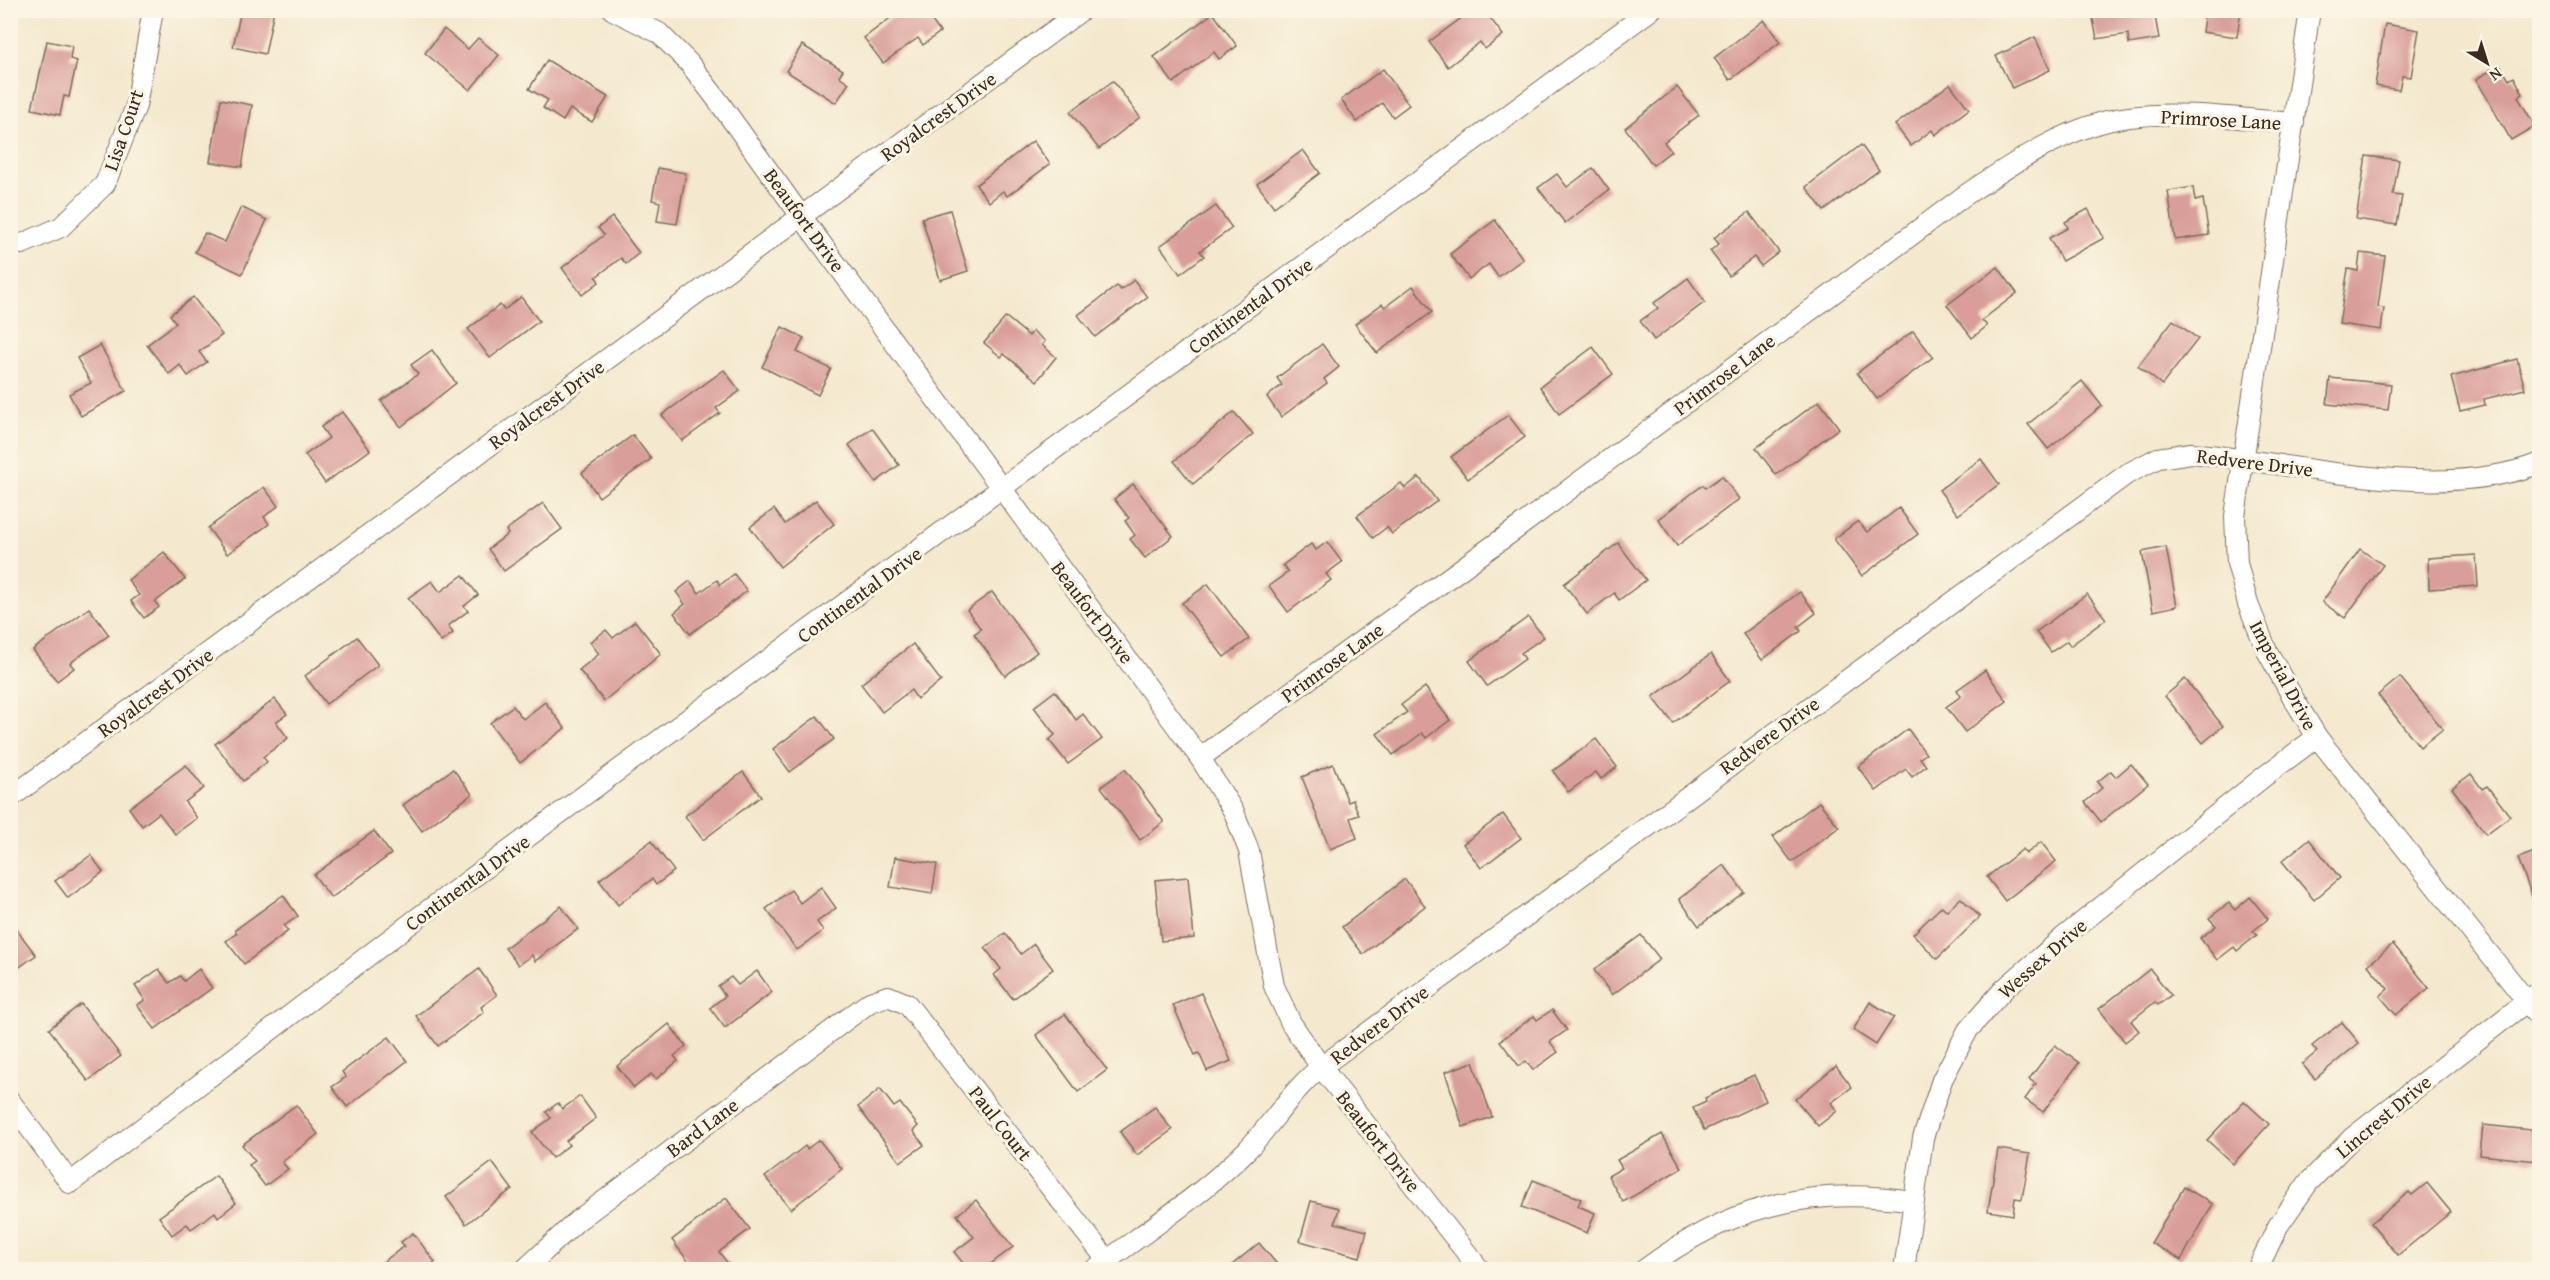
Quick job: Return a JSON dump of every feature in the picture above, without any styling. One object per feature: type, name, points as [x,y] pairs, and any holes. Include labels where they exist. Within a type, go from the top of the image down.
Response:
[{"type":"street","name":"Lisa Court","points":[[22,244],[61,227],[105,184],[136,106],[153,10]]},
{"type":"street","name":"Beaufort Drive","points":[[613,10],[659,33],[689,63],[1200,758],[1234,812],[1249,851],[1274,986],[1291,1023],[1321,1067],[1480,1269]]},
{"type":"street","name":"Royalcrest Drive","points":[[10,798],[1082,10]]},
{"type":"street","name":"Continental Drive","points":[[10,1101],[70,1183],[419,917],[1651,10]]},
{"type":"street","name":"Imperial Drive","points":[[2310,10],[2235,516],[2237,563],[2248,604],[2267,651],[2317,737],[2533,996],[2540,1018]]},
{"type":"street","name":"Primrose Lane","points":[[1200,758],[1506,536],[1964,196],[2021,158],[2076,131],[2127,117],[2181,114],[2294,123]]},
{"type":"street","name":"Redvere Drive","points":[[1100,1265],[1212,1182],[1248,1148],[1303,1082],[1321,1067],[2064,518],[2127,474],[2158,458],[2191,453],[2424,481],[2474,479],[2522,470],[2540,463]]},
{"type":"street","name":"Wessex Drive","points":[[1904,1269],[1923,1138],[1942,1080],[1968,1030],[1997,997],[2066,935],[2317,737]]},
{"type":"street","name":"Paul Court","points":[[888,996],[908,1004],[1100,1265]]},
{"type":"street","name":"Bard Lane","points":[[524,1269],[577,1221],[870,1002],[888,996]]},
{"type":"street","name":"Lincrest Drive","points":[[2257,1269],[2278,1226],[2308,1183],[2352,1138],[2533,996]]},
{"type":"street","points":[[1644,1269],[1682,1243],[1722,1221],[1766,1206],[1824,1196],[1875,1196],[1913,1201]]},
{"type":"building","points":[[241,10],[274,10],[265,54],[233,47]]},
{"type":"building","points":[[901,10],[924,10],[940,32],[923,45],[918,38],[883,63],[864,38]]},
{"type":"building","points":[[1454,10],[1484,10],[1503,35],[1485,49],[1480,42],[1448,67],[1429,42],[1460,19]]},
{"type":"building","points":[[2110,10],[2154,10],[2159,39],[2129,44],[2128,34],[2097,39],[2092,14]]},
{"type":"building","points":[[2205,10],[2241,10],[2237,37],[2202,32]]},
{"type":"building","points":[[1213,13],[1237,46],[1219,59],[1214,52],[1173,83],[1154,57]]},
{"type":"building","points":[[1764,20],[1780,42],[1730,80],[1714,58]]},
{"type":"building","points":[[2385,24],[2419,30],[2411,77],[2402,76],[2399,90],[2375,86]]},
{"type":"building","points":[[444,29],[468,49],[478,38],[499,55],[470,90],[425,53]]},
{"type":"building","points":[[2035,37],[2050,70],[2012,88],[1996,56]]},
{"type":"building","points":[[47,41],[72,46],[70,59],[77,61],[69,97],[64,96],[60,115],[32,109]]},
{"type":"building","points":[[802,45],[843,70],[839,76],[849,83],[836,103],[786,71]]},
{"type":"building","points":[[547,60],[608,97],[592,122],[570,109],[563,121],[543,108],[548,100],[529,89]]},
{"type":"building","points":[[2500,65],[2509,80],[2514,77],[2523,94],[2518,97],[2535,126],[2511,140],[2476,79]]},
{"type":"building","points":[[1383,69],[1409,105],[1393,117],[1382,103],[1357,122],[1341,100]]},
{"type":"building","points":[[1113,81],[1140,117],[1099,149],[1070,112]]},
{"type":"building","points":[[1950,84],[1969,109],[1935,135],[1932,130],[1911,146],[1895,125]]},
{"type":"building","points":[[1677,87],[1699,115],[1664,142],[1671,151],[1653,165],[1625,128]]},
{"type":"building","points":[[221,99],[252,105],[242,167],[210,162]]},
{"type":"building","points":[[1033,141],[1050,164],[1007,196],[1003,191],[989,202],[976,185]]},
{"type":"building","points":[[1861,145],[1879,170],[1824,211],[1806,187]]},
{"type":"building","points":[[1303,150],[1320,173],[1274,207],[1257,184]]},
{"type":"building","points":[[2366,156],[2399,160],[2393,195],[2402,196],[2397,225],[2356,219]]},
{"type":"building","points":[[658,168],[686,173],[677,224],[657,221],[660,202],[652,200]]},
{"type":"building","points":[[1593,168],[1609,190],[1565,223],[1538,188],[1557,174],[1567,187]]},
{"type":"building","points":[[2193,187],[2195,201],[2203,199],[2209,235],[2175,240],[2168,191]]},
{"type":"building","points":[[1216,206],[1232,228],[1200,251],[1204,256],[1180,274],[1160,246]]},
{"type":"building","points":[[241,207],[267,220],[242,274],[195,252],[205,233],[225,242]]},
{"type":"building","points":[[2088,209],[2104,238],[2062,261],[2049,238],[2068,228],[2065,222]]},
{"type":"building","points":[[950,210],[968,271],[940,280],[922,218]]},
{"type":"building","points":[[1749,212],[1779,252],[1761,266],[1754,257],[1729,276],[1710,251],[1719,244],[1714,238]]},
{"type":"building","points":[[612,217],[639,253],[626,264],[621,258],[596,277],[599,282],[582,295],[562,268],[604,235],[598,228]]},
{"type":"building","points":[[1495,220],[1523,259],[1498,277],[1489,264],[1469,279],[1450,254]]},
{"type":"building","points":[[2360,253],[2385,256],[2378,307],[2384,308],[2381,330],[2339,324],[2348,269],[2358,271]]},
{"type":"building","points":[[1998,267],[2017,293],[1982,320],[1987,326],[1972,338],[1947,305]]},
{"type":"building","points":[[1688,278],[1705,302],[1654,340],[1640,321],[1658,308],[1654,303]]},
{"type":"building","points":[[1134,280],[1147,297],[1095,337],[1078,315],[1117,286],[1121,290]]},
{"type":"building","points":[[1413,286],[1432,312],[1377,353],[1355,324],[1382,304],[1385,307]]},
{"type":"building","points":[[193,297],[222,335],[199,352],[207,362],[188,376],[180,365],[169,374],[147,345],[176,323],[170,315]]},
{"type":"building","points":[[521,297],[539,321],[490,358],[468,329],[500,305],[504,310]]},
{"type":"building","points":[[1006,317],[1029,336],[1033,331],[1045,341],[1042,345],[1056,357],[1037,381],[1004,354],[1001,357],[984,343]]},
{"type":"building","points":[[2173,320],[2198,339],[2162,385],[2138,366]]},
{"type":"building","points":[[782,327],[804,338],[797,352],[831,369],[818,395],[762,367]]},
{"type":"building","points":[[1913,331],[1933,357],[1877,399],[1857,373]]},
{"type":"building","points":[[1322,344],[1339,367],[1324,379],[1327,383],[1281,417],[1267,397],[1282,385],[1277,378]]},
{"type":"building","points":[[100,345],[126,391],[81,416],[69,394],[91,383],[77,358]]},
{"type":"building","points":[[1593,347],[1613,374],[1559,414],[1540,387]]},
{"type":"building","points":[[432,350],[456,383],[401,427],[381,401],[418,374],[411,365]]},
{"type":"building","points":[[2517,359],[2525,389],[2484,399],[2485,405],[2460,411],[2451,377]]},
{"type":"building","points":[[724,370],[740,391],[716,408],[720,413],[682,441],[662,415]]},
{"type":"building","points":[[2330,378],[2391,384],[2388,410],[2327,404]]},
{"type":"building","points":[[2082,381],[2102,406],[2048,449],[2028,424]]},
{"type":"building","points":[[1819,401],[1839,428],[1776,475],[1756,448]]},
{"type":"building","points":[[342,412],[370,450],[325,483],[305,455],[329,438],[321,427]]},
{"type":"building","points":[[1234,412],[1253,434],[1193,484],[1174,461]]},
{"type":"building","points":[[1508,415],[1525,437],[1468,479],[1451,457]]},
{"type":"building","points":[[872,428],[899,465],[876,482],[849,445]]},
{"type":"building","points":[[633,435],[651,459],[599,497],[582,473]]},
{"type":"building","points":[[1981,459],[1999,484],[1958,515],[1939,490]]},
{"type":"building","points":[[1722,476],[1739,499],[1677,546],[1658,519],[1703,485],[1705,488]]},
{"type":"building","points":[[1419,477],[1437,501],[1392,534],[1387,527],[1373,538],[1357,516],[1401,483],[1405,488]]},
{"type":"building","points":[[1133,484],[1173,536],[1145,558],[1130,539],[1135,535],[1125,521],[1129,518],[1114,499]]},
{"type":"building","points":[[264,487],[278,506],[264,517],[269,524],[227,554],[208,528]]},
{"type":"building","points":[[816,500],[834,524],[780,567],[750,527],[774,509],[785,524]]},
{"type":"building","points":[[543,503],[562,529],[504,571],[488,549],[508,534],[506,530]]},
{"type":"building","points":[[1899,508],[1918,534],[1862,576],[1834,539],[1858,521],[1867,532]]},
{"type":"building","points":[[1327,542],[1342,562],[1326,574],[1331,580],[1288,612],[1269,586],[1288,572],[1283,565],[1311,544],[1316,550]]},
{"type":"building","points":[[1618,543],[1646,580],[1619,600],[1614,593],[1587,614],[1564,584]]},
{"type":"building","points":[[2166,547],[2177,606],[2153,611],[2142,552]]},
{"type":"building","points":[[2360,549],[2383,565],[2345,618],[2322,602]]},
{"type":"building","points":[[164,552],[185,579],[155,602],[159,607],[144,618],[131,601],[139,595],[128,580]]},
{"type":"building","points":[[2476,555],[2478,586],[2429,589],[2428,558]]},
{"type":"building","points":[[734,574],[747,591],[690,634],[674,613],[685,604],[676,592],[690,581],[699,593],[717,580],[720,585]]},
{"type":"building","points":[[463,575],[478,595],[464,606],[468,611],[448,626],[453,633],[441,642],[408,598],[432,581],[440,592]]},
{"type":"building","points":[[1208,584],[1249,639],[1224,657],[1182,603]]},
{"type":"building","points":[[992,592],[1037,652],[1005,676],[974,634],[981,629],[967,610]]},
{"type":"building","points":[[1800,592],[1816,613],[1798,627],[1801,631],[1762,660],[1743,634]]},
{"type":"building","points":[[2087,594],[2106,619],[2070,646],[2067,641],[2051,652],[2036,632]]},
{"type":"building","points":[[89,608],[109,635],[70,663],[74,668],[57,681],[33,650]]},
{"type":"building","points":[[1528,617],[1544,637],[1521,653],[1525,659],[1487,686],[1469,661]]},
{"type":"building","points":[[635,621],[661,654],[604,701],[579,670],[599,654],[590,642],[606,630],[613,638]]},
{"type":"building","points":[[357,637],[378,665],[326,704],[305,676]]},
{"type":"building","points":[[913,644],[941,681],[917,699],[911,690],[882,712],[861,684]]},
{"type":"building","points":[[1711,654],[1730,681],[1673,723],[1653,697]]},
{"type":"building","points":[[1985,670],[2007,701],[1965,732],[1946,707],[1961,696],[1957,690]]},
{"type":"building","points":[[2400,677],[2443,729],[2420,747],[2378,695]]},
{"type":"building","points":[[2185,679],[2223,726],[2203,743],[2165,696]]},
{"type":"building","points":[[1425,687],[1450,720],[1426,738],[1422,733],[1393,755],[1377,734],[1407,712],[1401,705]]},
{"type":"building","points":[[1055,691],[1076,720],[1083,714],[1102,739],[1068,764],[1049,740],[1055,735],[1034,707]]},
{"type":"building","points":[[275,699],[287,714],[276,722],[288,738],[263,757],[267,762],[243,781],[215,744]]},
{"type":"building","points":[[545,702],[565,728],[520,763],[490,723],[513,706],[523,719]]},
{"type":"building","points":[[817,716],[834,739],[790,772],[773,749]]},
{"type":"building","points":[[1908,729],[1926,754],[1920,758],[1926,766],[1912,777],[1906,769],[1876,791],[1858,767]]},
{"type":"building","points":[[1596,739],[1617,767],[1601,779],[1596,772],[1568,792],[1553,771]]},
{"type":"building","points":[[1333,764],[1348,802],[1353,800],[1359,815],[1350,818],[1357,838],[1330,849],[1302,777]]},
{"type":"building","points":[[2131,764],[2148,784],[2101,822],[2085,802],[2102,788],[2097,782],[2111,771],[2116,777]]},
{"type":"building","points":[[186,765],[204,788],[185,802],[197,818],[175,834],[159,813],[142,826],[129,808]]},
{"type":"building","points":[[453,769],[472,794],[422,831],[403,805]]},
{"type":"building","points":[[1125,769],[1164,822],[1140,840],[1101,787]]},
{"type":"building","points":[[743,772],[761,796],[703,840],[685,816]]},
{"type":"building","points":[[2471,774],[2482,789],[2487,786],[2510,816],[2486,834],[2452,788]]},
{"type":"building","points":[[1819,802],[1839,827],[1792,862],[1773,837]]},
{"type":"building","points":[[1503,814],[1521,838],[1481,868],[1463,844]]},
{"type":"building","points":[[374,831],[391,854],[331,898],[314,875]]},
{"type":"building","points":[[2309,839],[2340,878],[2314,900],[2282,861]]},
{"type":"building","points":[[651,841],[674,871],[656,885],[652,879],[618,905],[599,880]]},
{"type":"building","points":[[2041,842],[2056,861],[2005,901],[1987,877],[2023,849],[2026,854]]},
{"type":"building","points":[[2540,850],[2540,913],[2538,913],[2518,858]]},
{"type":"building","points":[[91,855],[103,872],[68,898],[55,881]]},
{"type":"building","points":[[895,857],[937,864],[932,894],[890,887]]},
{"type":"building","points":[[1724,865],[1744,892],[1699,926],[1679,899]]},
{"type":"building","points":[[1188,877],[1194,938],[1161,941],[1155,880]]},
{"type":"building","points":[[1405,879],[1425,906],[1363,954],[1342,927]]},
{"type":"building","points":[[821,887],[836,908],[817,922],[823,931],[797,950],[766,909],[791,890],[800,903]]},
{"type":"building","points":[[283,895],[298,916],[284,926],[288,931],[244,964],[226,941],[237,933],[235,930]]},
{"type":"building","points":[[2250,897],[2268,919],[2253,931],[2257,935],[2237,951],[2234,947],[2217,960],[2200,938],[2216,926],[2209,918],[2229,903],[2235,910]]},
{"type":"building","points":[[1961,898],[1980,917],[1937,959],[1913,934],[1942,906],[1947,911]]},
{"type":"building","points":[[561,906],[578,929],[535,961],[532,955],[518,965],[505,948]]},
{"type":"building","points":[[10,921],[36,955],[10,974]]},
{"type":"building","points":[[1005,933],[1021,954],[1034,944],[1053,969],[1013,999],[994,975],[1001,969],[985,948]]},
{"type":"building","points":[[1641,935],[1660,959],[1612,995],[1594,970]]},
{"type":"building","points":[[2393,944],[2429,988],[2396,1015],[2380,996],[2388,989],[2368,965]]},
{"type":"building","points":[[159,969],[169,983],[180,976],[184,981],[199,969],[212,988],[155,1029],[137,1005],[145,1000],[135,986]]},
{"type":"building","points":[[479,969],[497,995],[481,1007],[484,1012],[438,1046],[416,1016]]},
{"type":"building","points":[[2150,969],[2171,995],[2158,1005],[2155,1002],[2131,1021],[2139,1031],[2125,1042],[2099,1009]]},
{"type":"building","points":[[757,971],[772,992],[725,1028],[710,1008],[725,996],[718,986],[731,977],[738,985]]},
{"type":"building","points":[[1201,993],[1231,1061],[1207,1071],[1199,1053],[1195,1055],[1173,1005]]},
{"type":"building","points":[[1870,1002],[1894,1017],[1876,1045],[1853,1030]]},
{"type":"building","points":[[81,1004],[121,1056],[88,1081],[49,1029]]},
{"type":"building","points":[[1552,1010],[1567,1030],[1550,1042],[1558,1052],[1533,1070],[1526,1061],[1519,1066],[1500,1041],[1534,1016],[1537,1020]]},
{"type":"building","points":[[1065,1014],[1107,1070],[1078,1092],[1036,1035]]},
{"type":"building","points":[[2342,1022],[2359,1043],[2315,1079],[2302,1064],[2317,1052],[2312,1046]]},
{"type":"building","points":[[669,1024],[686,1046],[674,1056],[678,1061],[656,1079],[651,1074],[634,1088],[617,1066]]},
{"type":"building","points":[[389,1037],[407,1061],[347,1107],[332,1087],[346,1077],[342,1072]]},
{"type":"building","points":[[2055,1045],[2079,1063],[2043,1112],[2025,1099],[2036,1084],[2029,1079]]},
{"type":"building","points":[[1473,1062],[1492,1117],[1463,1127],[1445,1072]]},
{"type":"building","points":[[1836,1066],[1852,1087],[1831,1103],[1837,1111],[1818,1126],[1795,1099]]},
{"type":"building","points":[[1754,1075],[1766,1101],[1704,1130],[1693,1108],[1706,1102],[1705,1098]]},
{"type":"building","points":[[880,1089],[894,1107],[900,1103],[918,1126],[913,1131],[924,1145],[900,1162],[858,1107]]},
{"type":"building","points":[[580,1096],[596,1118],[566,1141],[569,1145],[552,1158],[532,1132],[551,1118],[546,1112],[558,1103],[562,1109]]},
{"type":"building","points":[[2244,1101],[2269,1124],[2233,1164],[2207,1140]]},
{"type":"building","points":[[296,1105],[318,1134],[282,1162],[288,1169],[265,1186],[249,1165],[255,1161],[242,1145]]},
{"type":"building","points":[[1155,1107],[1172,1130],[1137,1155],[1120,1132]]},
{"type":"building","points":[[2483,1125],[2540,1131],[2537,1161],[2480,1155]]},
{"type":"building","points":[[1662,1134],[1682,1168],[1623,1202],[1608,1176],[1622,1168],[1617,1160]]},
{"type":"building","points":[[819,1140],[842,1169],[791,1209],[765,1177],[805,1146],[807,1149]]},
{"type":"building","points":[[1998,1149],[2030,1154],[2022,1199],[2015,1198],[2013,1215],[1988,1211]]},
{"type":"building","points":[[492,1162],[512,1189],[466,1224],[446,1197]]},
{"type":"building","points":[[216,1176],[236,1203],[218,1217],[215,1212],[191,1229],[187,1224],[172,1235],[159,1217]]},
{"type":"building","points":[[1533,1180],[1581,1199],[1578,1206],[1595,1213],[1587,1233],[1522,1207]]},
{"type":"building","points":[[2427,1183],[2451,1212],[2398,1255],[2371,1223],[2409,1192],[2412,1195]]},
{"type":"building","points":[[2184,1187],[2213,1204],[2181,1260],[2151,1243]]},
{"type":"building","points":[[726,1198],[750,1229],[719,1252],[732,1269],[694,1269],[672,1240]]},
{"type":"building","points":[[976,1200],[1013,1247],[984,1269],[968,1269],[954,1252],[974,1237],[957,1215]]},
{"type":"building","points":[[1311,1201],[1339,1208],[1335,1223],[1367,1231],[1360,1257],[1300,1241]]},
{"type":"building","points":[[413,1233],[435,1262],[425,1269],[374,1269],[404,1246],[401,1242]]},
{"type":"building","points":[[1259,1243],[1281,1269],[1227,1269]]}]
